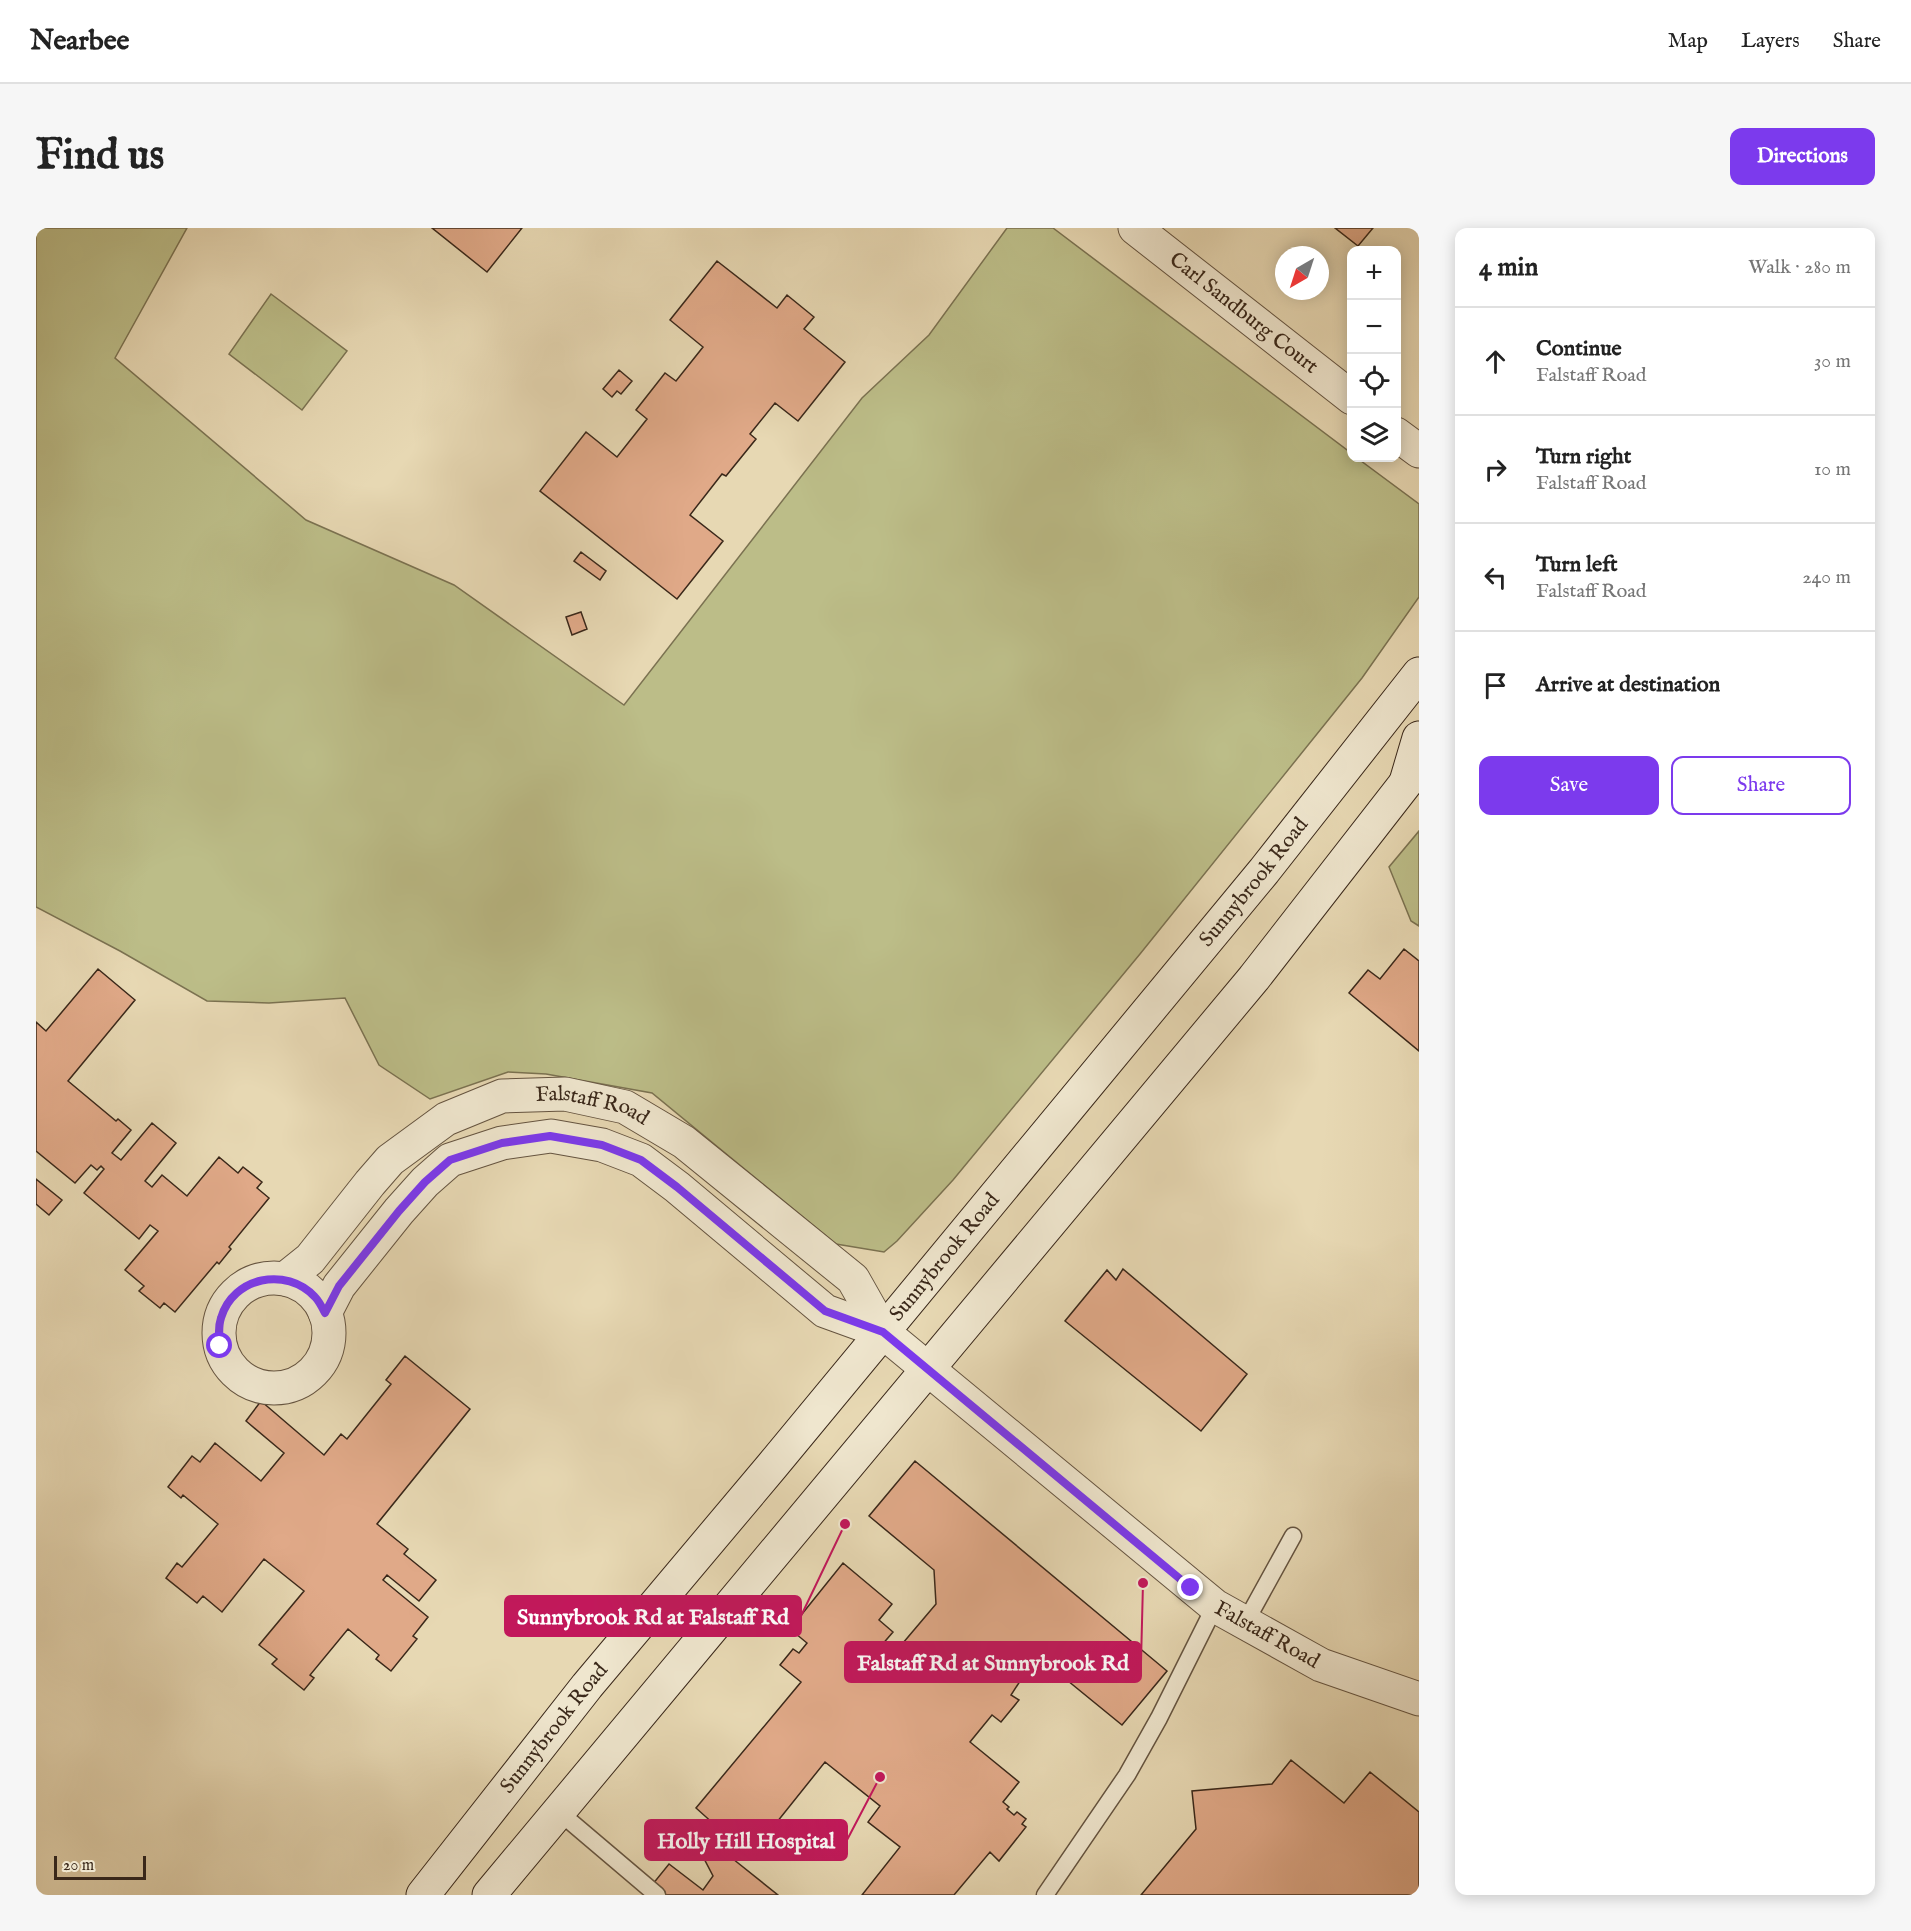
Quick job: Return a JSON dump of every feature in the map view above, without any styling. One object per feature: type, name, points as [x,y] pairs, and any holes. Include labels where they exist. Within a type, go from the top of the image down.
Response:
[{"type":"main road","name":"Carl Sandburg Court","points":[[1136,228],[1347,394]]},
{"type":"main road","points":[[1401,438],[1419,451]]},
{"type":"main road","name":"Sunnybrook Road","points":[[423,1895],[587,1686],[1264,872],[1419,674]]},
{"type":"main road","points":[[489,1895],[1254,978],[1413,774],[1419,738]]},
{"type":"main road","name":"Falstaff Road","points":[[285,1280],[310,1259],[390,1160],[446,1119],[502,1096],[565,1094],[625,1107],[684,1142],[853,1279],[883,1332],[1215,1606],[1321,1665],[1419,1699]]},
{"type":"main road","name":"Falstaff Road","points":[[325,1313],[339,1286],[399,1211],[425,1182],[450,1160],[502,1143],[550,1136],[602,1145],[641,1160],[677,1187],[825,1311],[883,1332]]},
{"type":"main road","points":[[269,1278],[285,1280],[302,1286],[316,1298],[325,1313],[328,1331],[326,1350],[317,1367],[303,1379],[286,1387],[267,1388],[249,1382],[234,1371],[223,1353],[219,1331],[221,1317],[228,1303],[239,1290],[253,1282],[269,1278]]},
{"type":"lane","points":[[1245,1623],[1293,1536]]},
{"type":"lane","points":[[1045,1895],[1127,1775],[1159,1718],[1215,1606]]},
{"type":"lane","points":[[558,1811],[657,1895]]},
{"type":"green space","points":[[36,228],[187,228],[115,358],[306,520],[454,585],[624,705],[862,398],[929,335],[1007,228],[1053,228],[1347,450],[1347,462],[1362,462],[1419,504],[1419,597],[1362,678],[1140,954],[953,1180],[884,1252],[836,1244],[652,1093],[546,1074],[508,1072],[430,1099],[379,1065],[345,998],[269,1003],[207,1001],[120,951],[36,907]]},
{"type":"green space","points":[[271,294],[347,351],[302,410],[229,354]]},
{"type":"green space","points":[[1419,831],[1419,926],[1411,921],[1389,867]]},
{"type":"building","points":[[432,228],[522,228],[487,272]]},
{"type":"building","points":[[1335,228],[1373,228],[1358,246]]},
{"type":"building","points":[[717,261],[777,308],[787,295],[814,317],[804,329],[845,362],[798,421],[775,403],[750,434],[756,439],[726,476],[722,474],[690,515],[723,541],[677,599],[540,491],[586,432],[617,457],[647,419],[636,410],[665,373],[676,381],[703,347],[670,320]]},
{"type":"building","points":[[619,370],[632,381],[621,394],[617,391],[612,397],[603,389]]},
{"type":"building","points":[[581,552],[606,571],[600,580],[574,561]]},
{"type":"building","points":[[581,612],[587,629],[572,635],[566,617]]},
{"type":"building","points":[[1404,949],[1419,961],[1419,1051],[1349,993],[1368,970],[1380,979]]},
{"type":"building","points":[[98,969],[135,1000],[68,1081],[116,1121],[118,1119],[131,1130],[112,1153],[121,1160],[152,1123],[176,1143],[145,1181],[152,1187],[162,1175],[187,1196],[219,1157],[238,1173],[243,1167],[262,1182],[257,1188],[269,1198],[229,1247],[231,1249],[219,1264],[217,1262],[175,1312],[164,1303],[160,1308],[139,1291],[144,1286],[125,1270],[158,1231],[150,1225],[139,1239],[84,1193],[104,1169],[101,1166],[97,1170],[91,1165],[75,1183],[36,1151],[36,1022],[46,1031]]},
{"type":"building","points":[[36,1179],[62,1200],[49,1215],[36,1204]]},
{"type":"building","points":[[1123,1269],[1247,1374],[1201,1431],[1065,1321],[1107,1270],[1116,1280]]},
{"type":"building","points":[[405,1356],[470,1409],[377,1524],[408,1549],[404,1554],[436,1580],[419,1601],[387,1575],[383,1580],[428,1617],[413,1636],[417,1639],[391,1671],[376,1659],[379,1655],[348,1629],[310,1675],[314,1678],[304,1690],[272,1664],[277,1659],[259,1645],[304,1591],[264,1559],[222,1612],[203,1596],[197,1603],[166,1578],[177,1563],[182,1567],[218,1524],[183,1495],[181,1498],[168,1487],[192,1456],[200,1462],[215,1443],[261,1481],[284,1453],[246,1421],[261,1401],[324,1455],[341,1434],[347,1439],[391,1384],[386,1380]]},
{"type":"building","points":[[915,1461],[1167,1671],[1122,1725],[1057,1672],[1024,1675],[1011,1695],[1019,1700],[1001,1722],[992,1715],[970,1742],[1019,1782],[1003,1802],[1014,1815],[1017,1812],[1026,1819],[1022,1824],[1026,1827],[999,1861],[990,1852],[954,1895],[862,1895],[900,1847],[868,1822],[880,1806],[825,1762],[753,1852],[734,1837],[723,1851],[778,1895],[644,1895],[669,1864],[703,1890],[713,1876],[698,1847],[715,1825],[696,1808],[801,1682],[780,1665],[793,1649],[799,1653],[807,1643],[790,1629],[843,1563],[892,1604],[879,1620],[893,1632],[881,1646],[911,1671],[922,1658],[903,1643],[936,1604],[934,1570],[869,1516]]},
{"type":"building","points":[[1291,1760],[1344,1803],[1370,1772],[1419,1812],[1419,1895],[1141,1895],[1196,1829],[1192,1791],[1272,1784]]},
{"type":"place","name":"Sunnybrook Rd at Falstaff Rd","points":[[845,1524]]},
{"type":"place","name":"Falstaff Rd at Sunnybrook Rd","points":[[1143,1583]]},
{"type":"place","name":"Holly Hill Hospital","points":[[880,1777]]},
{"type":"route","points":[[220,1346],[221,1317],[228,1303],[239,1290],[253,1282],[269,1278],[285,1280],[302,1286],[316,1298],[325,1313],[339,1286],[399,1211],[425,1182],[450,1160],[502,1143],[550,1136],[602,1145],[641,1160],[677,1187],[825,1311],[883,1332],[1191,1588]]}]
